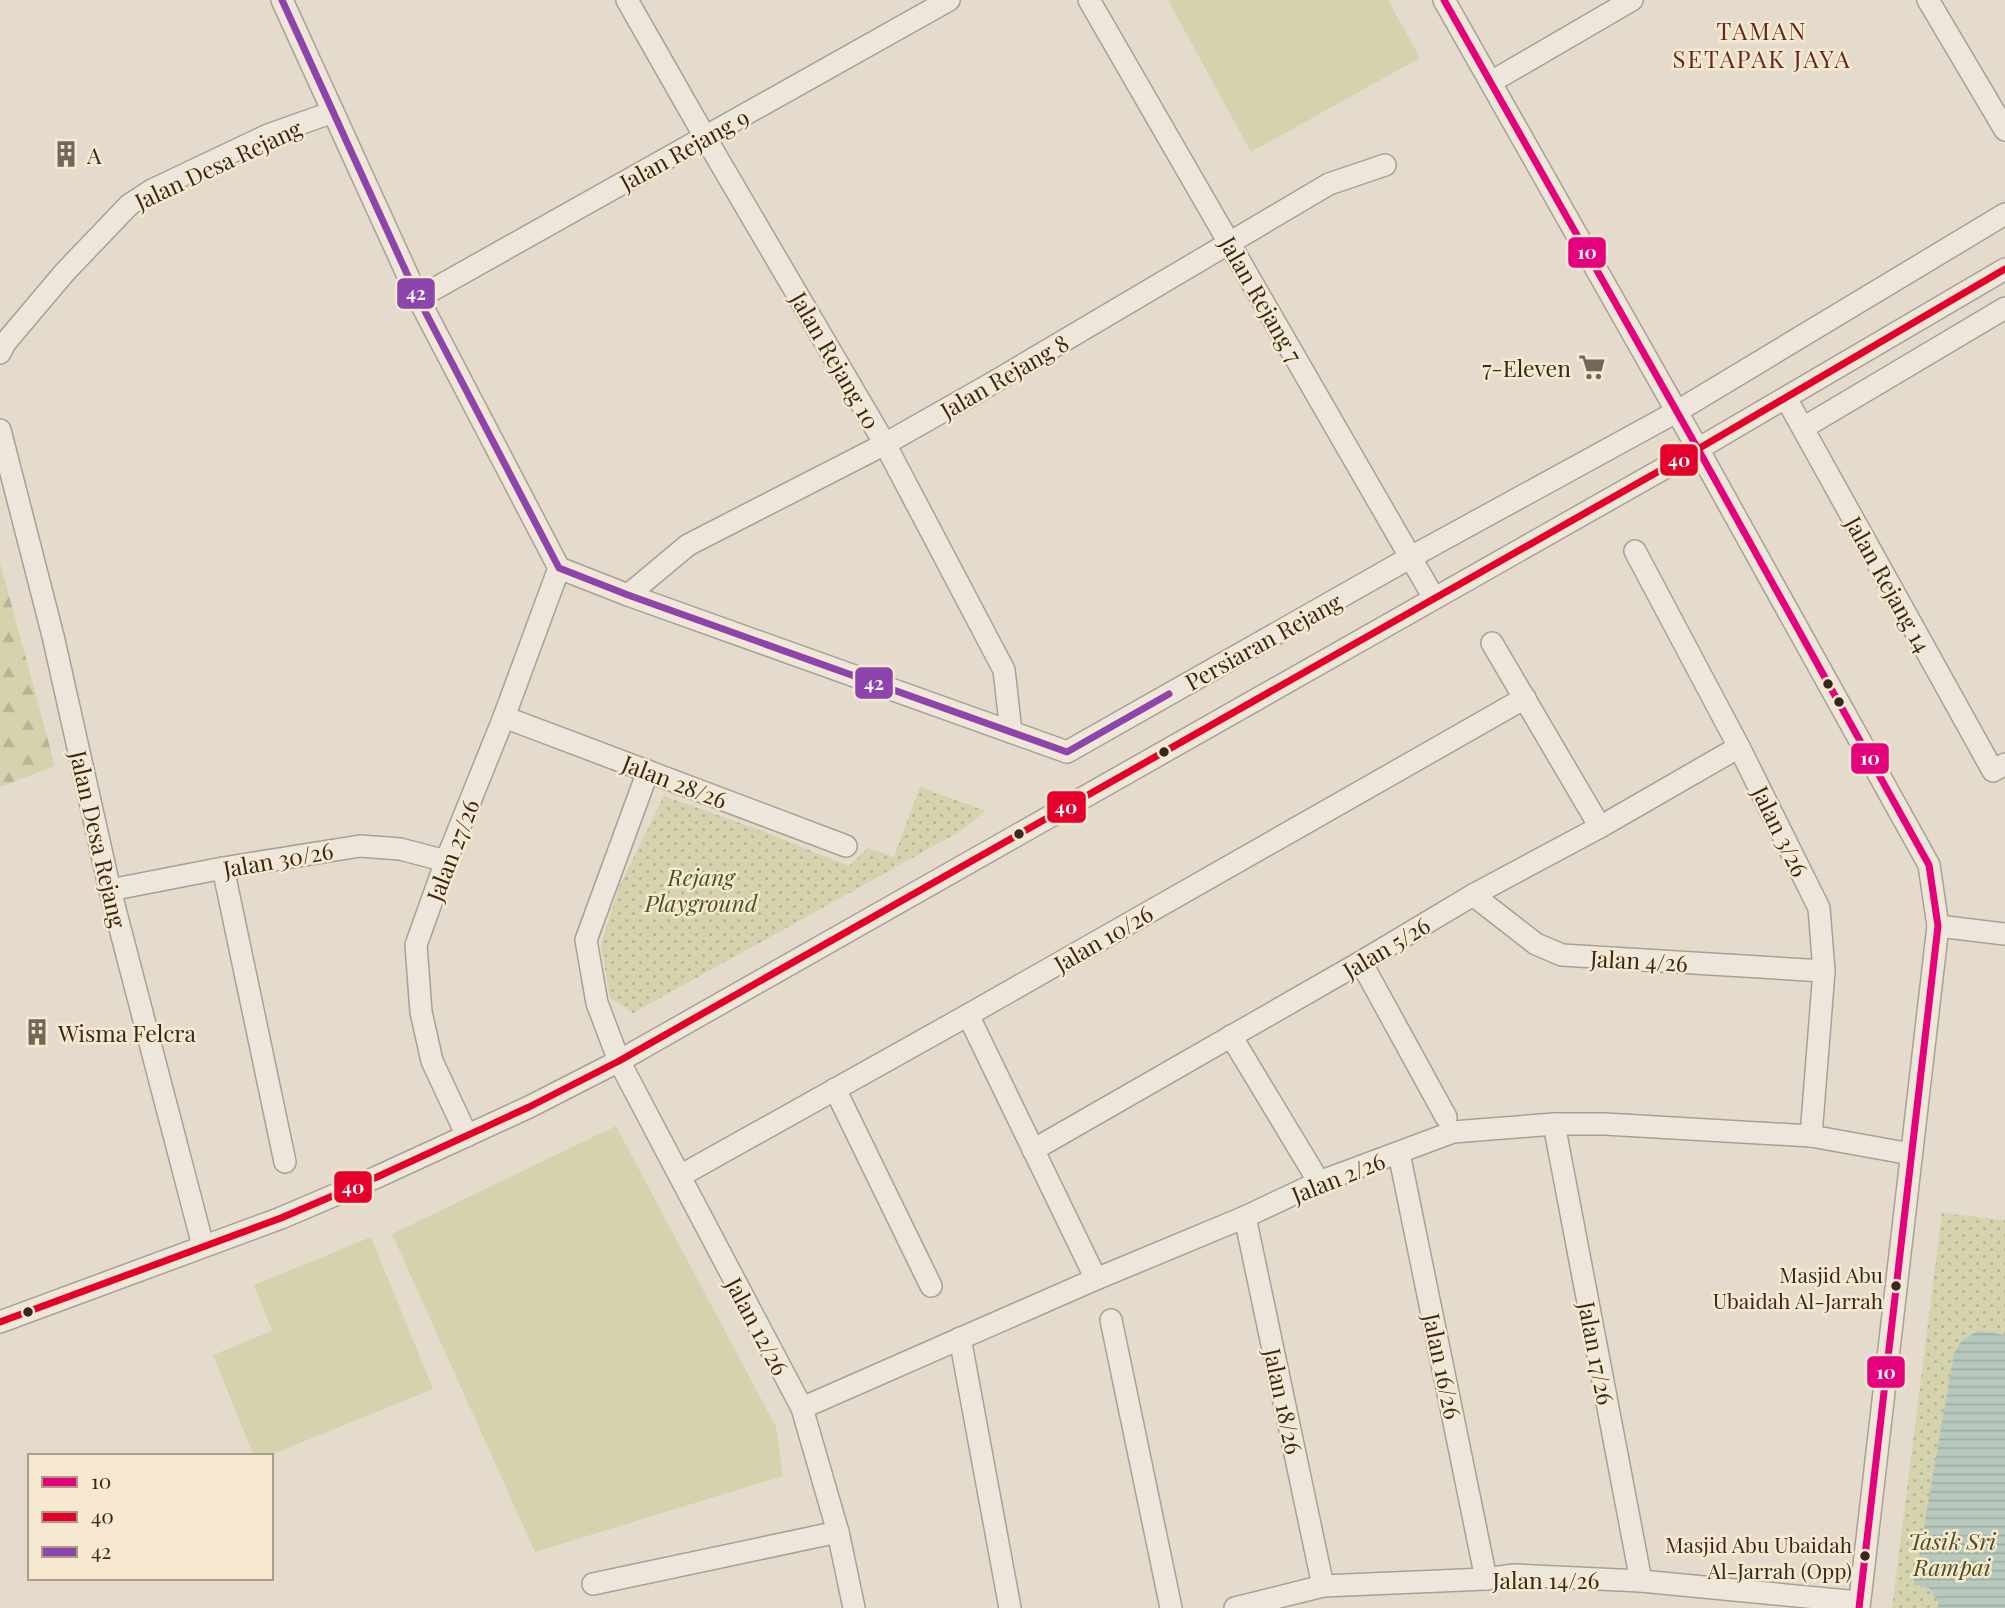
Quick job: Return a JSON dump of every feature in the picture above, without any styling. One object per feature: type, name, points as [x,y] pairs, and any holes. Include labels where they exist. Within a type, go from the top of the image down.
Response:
[{"type":"street","points":[[282,0],[418,298],[559,568]]},
{"type":"street","name":"Jalan Rejang 10","points":[[627,0],[885,444],[1004,670],[1011,733]]},
{"type":"street","name":"Jalan Rejang 9","points":[[418,298],[949,0]]},
{"type":"street","name":"Jalan Rejang 7","points":[[1089,0],[1434,598]]},
{"type":"street","points":[[1444,0],[1929,865],[1938,926],[1859,1605]]},
{"type":"street","points":[[1491,82],[1632,0]]},
{"type":"street","points":[[1928,0],[2005,130]]},
{"type":"street","name":"Jalan Desa Rejang","points":[[0,353],[5,343],[65,272],[129,205],[152,190],[268,135],[333,112]]},
{"type":"street","name":"Jalan Rejang 8","points":[[628,595],[688,545],[885,444],[1329,184],[1385,165]]},
{"type":"street","name":"Persiaran Rejang","points":[[559,568],[1067,752],[1411,557],[1676,412],[2005,215]]},
{"type":"street","points":[[0,1322],[281,1218],[467,1136],[619,1061],[1698,449],[2005,270]]},
{"type":"street","points":[[1803,428],[2005,308]]},
{"type":"street","name":"Jalan Rejang 14","points":[[1786,398],[1999,767]]},
{"type":"street","name":"Jalan Desa Rejang","points":[[0,430],[53,636],[110,890],[203,1246]]},
{"type":"street","name":"Jalan 3/26","points":[[1635,551],[1739,747],[1819,908],[1824,971],[1811,1136]]},
{"type":"street","name":"Jalan 27/26","points":[[467,1136],[432,1061],[421,1012],[416,945],[446,861],[505,717],[559,568]]},
{"type":"street","points":[[1492,643],[1600,827]]},
{"type":"street","name":"Jalan 10/26","points":[[680,1176],[1525,698]]},
{"type":"street","name":"Jalan 28/26","points":[[505,717],[846,846]]},
{"type":"street","name":"Jalan 5/26","points":[[1033,1150],[1473,895],[1600,827],[1739,747]]},
{"type":"street","name":"Jalan 12/26","points":[[648,771],[586,940],[597,1003],[619,1061],[802,1408],[838,1532],[854,1608]]},
{"type":"street","name":"Jalan 30/26","points":[[110,890],[360,846],[400,849],[446,861]]},
{"type":"street","points":[[223,868],[285,1162]]},
{"type":"street","name":"Jalan 4/26","points":[[1473,895],[1536,944],[1562,955],[1824,971]]},
{"type":"street","points":[[1938,926],[2005,934]]},
{"type":"street","points":[[1361,962],[1446,1117]]},
{"type":"street","points":[[968,1015],[1096,1279]]},
{"type":"street","points":[[1231,1036],[1319,1182]]},
{"type":"street","points":[[835,1089],[931,1286]]},
{"type":"street","name":"Jalan 2/26","points":[[802,1408],[1245,1217],[1319,1182],[1453,1132],[1554,1124],[1605,1124],[1811,1136],[1911,1154]]},
{"type":"street","name":"Jalan 17/26","points":[[1554,1124],[1641,1581]]},
{"type":"street","name":"Jalan 16/26","points":[[1399,1153],[1486,1579]]},
{"type":"street","name":"Jalan 18/26","points":[[1245,1217],[1323,1586]]},
{"type":"street","points":[[1111,1320],[1171,1608]]},
{"type":"street","points":[[960,1338],[1010,1608]]},
{"type":"street","points":[[593,1584],[838,1532]]},
{"type":"street","name":"Jalan 14/26","points":[[1235,1608],[1323,1586],[1486,1579],[1514,1575],[1641,1581],[1805,1602],[1859,1605]]},
{"type":"green space","points":[[1168,0],[1388,0],[1420,58],[1251,152]]},
{"type":"green space","points":[[0,562],[55,766],[0,787]]},
{"type":"green space","name":"Rejang Playground","points":[[920,787],[986,811],[959,832],[633,1013],[610,998],[601,944],[620,885],[664,796],[849,866],[868,848],[894,857]]},
{"type":"green space","points":[[616,1126],[776,1427],[783,1476],[535,1552],[392,1234]]},
{"type":"green space","name":"Tasik Sri Rampai","points":[[1942,1213],[2005,1220],[2005,1608],[1892,1608]]},
{"type":"green space","points":[[371,1237],[433,1389],[273,1454],[253,1454],[213,1355],[272,1331],[254,1285]]},
{"type":"shaded area","points":[[1978,1331],[2005,1335],[2005,1608],[1938,1608],[1938,1601],[1929,1588],[1914,1585],[1954,1353],[1962,1340]]},
{"type":"transit line","name":"42","points":[[282,0],[418,298],[559,568],[1067,752],[1169,694]]},
{"type":"transit line","name":"10","points":[[1444,0],[1929,865],[1938,926],[1859,1608]]},
{"type":"transit line","name":"40","points":[[0,1322],[281,1218],[529,1107],[619,1061],[1698,449],[2005,269]]},
{"type":"place","name":"A","points":[[66,154]]},
{"type":"place","name":"7-Eleven","points":[[1592,367]]},
{"type":"place","name":"Wisma Felcra","points":[[37,1032]]},
{"type":"place","name":"Masjid Abu Ubaidah Al-Jarrah","points":[[1896,1286]]},
{"type":"place","name":"Masjid Abu Ubaidah Al-Jarrah (Opp)","points":[[1865,1556]]},
{"type":"district","name":"TAMAN SETAPAK JAYA","points":[[1762,44]]}]
